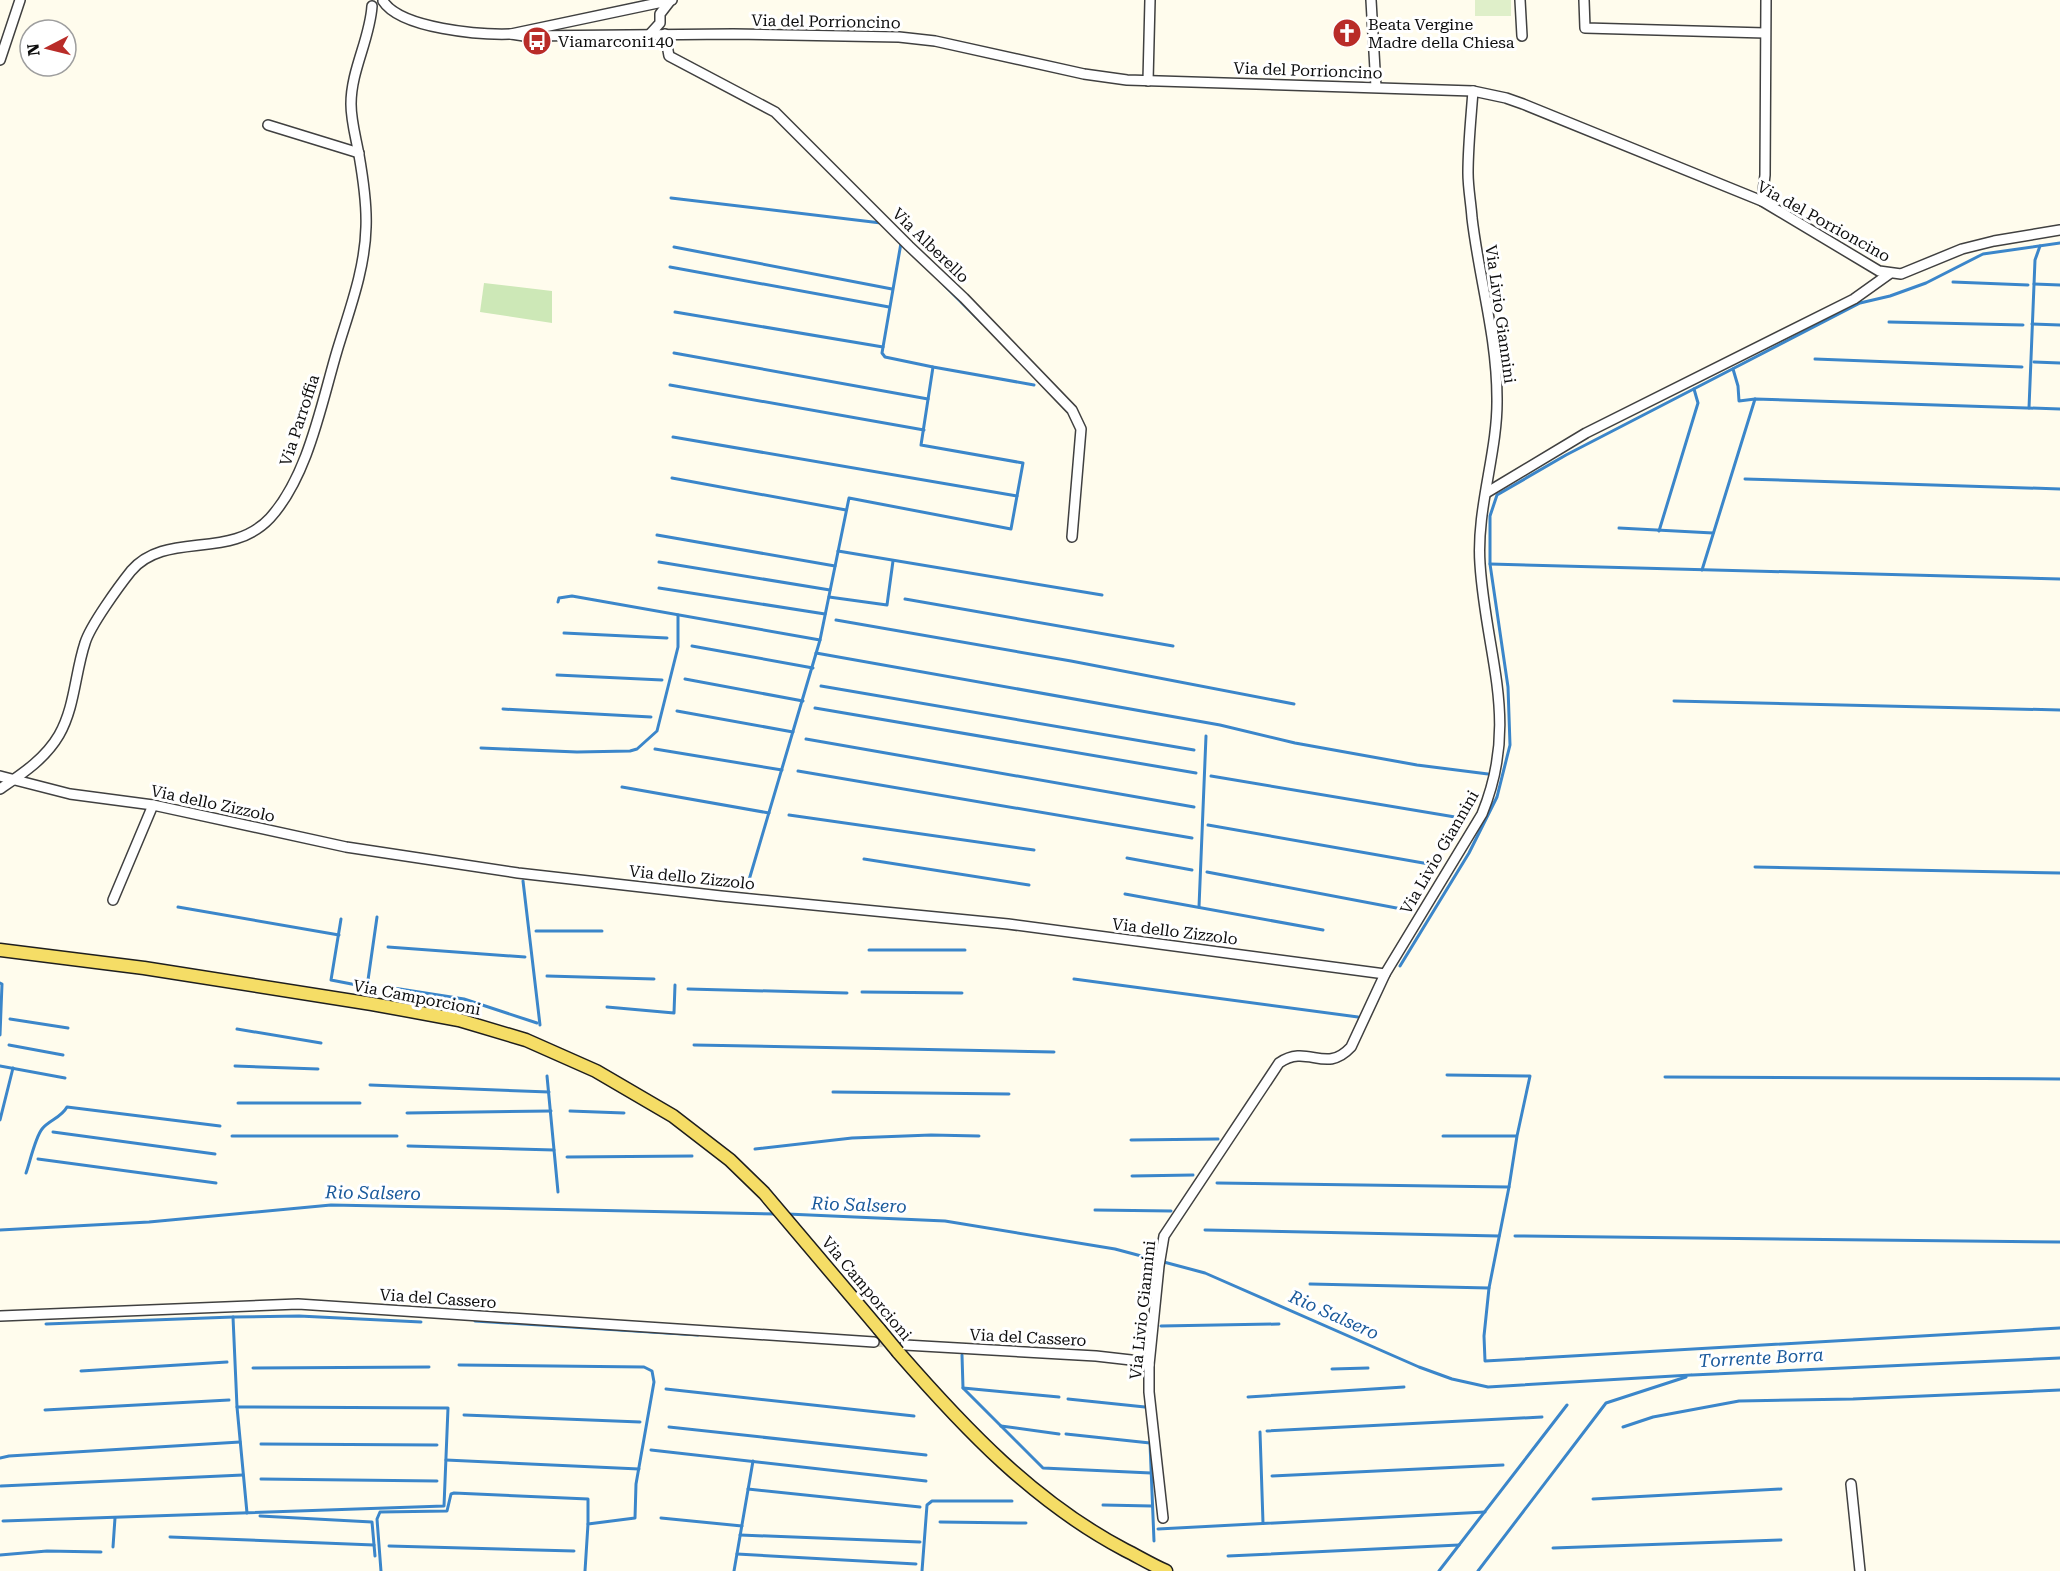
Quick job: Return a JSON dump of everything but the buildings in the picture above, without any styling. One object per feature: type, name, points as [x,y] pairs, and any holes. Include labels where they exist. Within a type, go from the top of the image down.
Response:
[{"type":"main road","name":"Via Camporcioni","points":[[0,950],[144,968],[459,1020],[526,1040],[596,1071],[674,1116],[730,1160],[764,1193],[879,1329],[902,1348],[970,1433],[1047,1501],[1103,1538],[1166,1571]]},
{"type":"street","points":[[0,60],[20,0]]},
{"type":"street","points":[[363,0],[372,6],[383,1],[392,11],[436,27],[476,34],[511,34],[610,14]]},
{"type":"street","points":[[621,0],[621,11]]},
{"type":"street","points":[[607,34],[599,24],[601,18],[671,0]]},
{"type":"street","points":[[650,34],[671,0]]},
{"type":"street","points":[[1148,81],[1150,0]]},
{"type":"street","points":[[1371,0],[1376,87]]},
{"type":"street","points":[[1520,0],[1522,36]]},
{"type":"street","points":[[1584,0],[1585,28],[1765,33]]},
{"type":"street","points":[[1762,201],[1766,175],[1766,0]]},
{"type":"street","points":[[649,5],[660,18],[667,34]]},
{"type":"street","name":"Via Parroffia","points":[[0,789],[39,760],[60,734],[68,714],[85,641],[132,570],[147,558],[161,551],[224,543],[246,535],[269,519],[291,489],[307,450],[363,263],[366,224],[352,120],[352,89],[371,22],[372,6]]},
{"type":"street","name":"Via del Porrioncino","points":[[511,34],[524,36],[667,34],[899,37],[935,41],[1084,74],[1148,81],[1473,91],[1523,104],[1762,201],[1879,271],[1889,274],[1900,274],[1962,249],[1994,240],[2060,230]]},
{"type":"street","name":"Via Alberello","points":[[667,34],[669,56],[775,112],[964,298],[1072,410],[1082,429],[1072,537]]},
{"type":"street","name":"Via Livio Giannini","points":[[1163,1518],[1149,1392],[1149,1365],[1158,1266],[1164,1236],[1279,1063],[1293,1056],[1333,1060],[1342,1056],[1351,1047],[1385,974],[1482,814],[1496,770],[1501,722],[1500,698],[1479,545],[1498,400],[1468,174],[1473,91]]},
{"type":"street","points":[[268,125],[358,153]]},
{"type":"street","points":[[1486,492],[1586,433],[1854,299],[1889,274]]},
{"type":"street","name":"Via dello Zizzolo","points":[[0,776],[70,794],[153,805],[346,847],[518,873],[721,896],[1008,924],[1385,974]]},
{"type":"street","points":[[112,900],[153,805]]},
{"type":"street","name":"Via del Cassero","points":[[0,1317],[298,1305],[874,1342]]},
{"type":"street","name":"Via del Cassero","points":[[902,1348],[1096,1356],[1131,1360],[1149,1365]]},
{"type":"street","points":[[1851,1484],[1860,1571]]},
{"type":"green space","points":[[1475,0],[1511,0],[1511,16],[1475,16]]},
{"type":"green space","points":[[484,283],[552,291],[552,323],[480,312]]},
{"type":"waterway","points":[[671,198],[881,223]]},
{"type":"waterway","points":[[901,243],[882,353],[885,357],[1034,385]]},
{"type":"waterway","points":[[1400,966],[1469,853],[1497,797],[1510,745],[1508,687],[1490,564],[1490,516],[1497,495],[1566,455],[1860,303],[1890,296],[1926,283],[1983,254],[2060,243]]},
{"type":"waterway","points":[[2029,408],[2035,260],[2040,246]]},
{"type":"waterway","points":[[674,247],[892,289]]},
{"type":"waterway","points":[[670,267],[889,307]]},
{"type":"waterway","points":[[1953,282],[2028,285]]},
{"type":"waterway","points":[[2034,284],[2060,285]]},
{"type":"waterway","points":[[944,285],[982,323]]},
{"type":"waterway","points":[[675,312],[883,347]]},
{"type":"waterway","points":[[1889,322],[2023,325]]},
{"type":"waterway","points":[[2032,324],[2060,325]]},
{"type":"waterway","points":[[674,353],[928,399]]},
{"type":"waterway","points":[[1815,359],[2022,367]]},
{"type":"waterway","points":[[2034,362],[2060,363]]},
{"type":"waterway","points":[[749,880],[820,640],[849,498],[1011,529],[1023,463],[921,445],[933,367]]},
{"type":"waterway","points":[[1733,369],[1739,401],[1755,399],[2060,409]]},
{"type":"waterway","points":[[670,385],[924,430]]},
{"type":"waterway","points":[[1659,531],[1698,403],[1694,389]]},
{"type":"waterway","points":[[1702,570],[1755,399]]},
{"type":"waterway","points":[[673,437],[1017,496]]},
{"type":"waterway","points":[[672,478],[846,510]]},
{"type":"waterway","points":[[1745,479],[2060,489]]},
{"type":"waterway","points":[[1619,528],[1713,533]]},
{"type":"waterway","points":[[657,535],[835,566]]},
{"type":"waterway","points":[[838,551],[1102,595]]},
{"type":"waterway","points":[[829,597],[887,605],[893,561]]},
{"type":"waterway","points":[[659,562],[830,590]]},
{"type":"waterway","points":[[1490,564],[2060,579]]},
{"type":"waterway","points":[[659,588],[825,614]]},
{"type":"waterway","points":[[558,602],[559,598],[572,596],[820,640]]},
{"type":"waterway","points":[[905,599],[1173,646]]},
{"type":"waterway","points":[[481,748],[577,752],[637,749],[657,731],[678,647],[678,615]]},
{"type":"waterway","points":[[836,620],[1071,661],[1294,704]]},
{"type":"waterway","points":[[564,633],[667,638]]},
{"type":"waterway","points":[[692,646],[813,668]]},
{"type":"waterway","points":[[816,653],[1220,725],[1295,743],[1417,765],[1488,774]]},
{"type":"waterway","points":[[557,675],[662,680]]},
{"type":"waterway","points":[[685,679],[803,701]]},
{"type":"waterway","points":[[821,686],[1194,750]]},
{"type":"waterway","points":[[1674,701],[2060,710]]},
{"type":"waterway","points":[[815,708],[1196,773]]},
{"type":"waterway","points":[[503,709],[651,717]]},
{"type":"waterway","points":[[677,711],[793,732]]},
{"type":"waterway","points":[[1199,907],[1206,736]]},
{"type":"waterway","points":[[806,739],[1194,807]]},
{"type":"waterway","points":[[655,749],[782,770]]},
{"type":"waterway","points":[[798,771],[1192,838]]},
{"type":"waterway","points":[[1211,776],[1461,818]]},
{"type":"waterway","points":[[622,787],[769,813]]},
{"type":"waterway","points":[[789,815],[1034,850]]},
{"type":"waterway","points":[[1208,825],[1429,864]]},
{"type":"waterway","points":[[1127,858],[1192,870]]},
{"type":"waterway","points":[[864,859],[1029,885]]},
{"type":"waterway","points":[[1755,867],[2060,873]]},
{"type":"waterway","points":[[1207,872],[1407,910]]},
{"type":"waterway","points":[[523,881],[540,1025]]},
{"type":"waterway","points":[[1125,894],[1323,930]]},
{"type":"waterway","points":[[178,907],[339,935]]},
{"type":"waterway","points":[[341,919],[331,980],[367,987],[377,917]]},
{"type":"waterway","points":[[536,931],[602,931]]},
{"type":"waterway","points":[[388,947],[525,957]]},
{"type":"waterway","points":[[869,950],[965,950]]},
{"type":"waterway","points":[[547,976],[654,979]]},
{"type":"waterway","points":[[1074,979],[1358,1017]]},
{"type":"waterway","points":[[0,983],[2,984],[0,1035]]},
{"type":"waterway","points":[[607,1007],[674,1013],[675,985]]},
{"type":"waterway","points":[[387,987],[464,999],[537,1023]]},
{"type":"waterway","points":[[688,989],[847,993]]},
{"type":"waterway","points":[[862,992],[962,993]]},
{"type":"waterway","points":[[10,1019],[68,1028]]},
{"type":"waterway","points":[[237,1029],[321,1043]]},
{"type":"waterway","points":[[9,1045],[63,1055]]},
{"type":"waterway","points":[[694,1045],[1054,1052]]},
{"type":"waterway","points":[[0,1066],[65,1078]]},
{"type":"waterway","points":[[235,1066],[318,1069]]},
{"type":"waterway","points":[[0,1120],[13,1068]]},
{"type":"waterway","points":[[1447,1075],[1530,1076],[1489,1288],[1484,1336],[1485,1361],[2060,1328]]},
{"type":"waterway","points":[[547,1076],[558,1192]]},
{"type":"waterway","points":[[1665,1077],[2060,1079]]},
{"type":"waterway","points":[[370,1085],[549,1092]]},
{"type":"waterway","points":[[833,1092],[1009,1094]]},
{"type":"waterway","points":[[238,1103],[360,1103]]},
{"type":"waterway","points":[[26,1173],[39,1133],[67,1107],[220,1126]]},
{"type":"waterway","points":[[407,1113],[551,1111]]},
{"type":"waterway","points":[[570,1111],[624,1113]]},
{"type":"waterway","points":[[53,1132],[215,1154]]},
{"type":"waterway","points":[[232,1136],[397,1136]]},
{"type":"waterway","points":[[755,1149],[852,1138],[979,1136]]},
{"type":"waterway","points":[[1443,1136],[1516,1136]]},
{"type":"waterway","points":[[1131,1140],[1218,1139]]},
{"type":"waterway","points":[[408,1146],[554,1150]]},
{"type":"waterway","points":[[567,1157],[692,1156]]},
{"type":"waterway","points":[[38,1159],[216,1183]]},
{"type":"waterway","points":[[1132,1176],[1193,1175]]},
{"type":"waterway","points":[[1217,1183],[1509,1187]]},
{"type":"waterway","name":"Rio Salsero","points":[[0,1230],[149,1222],[331,1205],[777,1214]]},
{"type":"waterway","points":[[1095,1210],[1171,1211]]},
{"type":"waterway","name":"Rio Salsero","points":[[787,1214],[945,1221],[1115,1249],[1205,1273],[1419,1367],[1452,1379],[1488,1387],[1691,1375]]},
{"type":"waterway","points":[[1205,1230],[1499,1236]]},
{"type":"waterway","points":[[1515,1236],[2060,1242]]},
{"type":"waterway","points":[[1310,1284],[1489,1288]]},
{"type":"waterway","points":[[46,1324],[299,1316],[421,1322]]},
{"type":"waterway","points":[[233,1317],[237,1407],[247,1513]]},
{"type":"waterway","points":[[475,1321],[698,1335]]},
{"type":"waterway","points":[[1161,1326],[1279,1324]]},
{"type":"waterway","points":[[962,1355],[963,1388],[1043,1468],[1151,1473]]},
{"type":"waterway","name":"Torrente Borra","points":[[1692,1375],[2060,1358]]},
{"type":"waterway","points":[[81,1371],[227,1362]]},
{"type":"waterway","points":[[459,1365],[644,1367],[652,1371],[654,1382],[636,1484],[635,1518],[588,1524],[585,1571]]},
{"type":"waterway","points":[[253,1368],[429,1367]]},
{"type":"waterway","points":[[1332,1369],[1368,1368]]},
{"type":"waterway","name":"Torrente Borra","points":[[1478,1571],[1606,1403],[1686,1377]]},
{"type":"waterway","points":[[1248,1397],[1404,1387]]},
{"type":"waterway","points":[[963,1388],[1059,1397]]},
{"type":"waterway","points":[[666,1389],[914,1416]]},
{"type":"waterway","points":[[1623,1427],[1653,1417],[1739,1401],[1853,1399],[2060,1390]]},
{"type":"waterway","points":[[1068,1399],[1145,1407]]},
{"type":"waterway","points":[[45,1410],[229,1400]]},
{"type":"waterway","points":[[1439,1571],[1567,1405]]},
{"type":"waterway","points":[[3,1521],[444,1506],[448,1408],[237,1407]]},
{"type":"waterway","points":[[464,1415],[640,1422]]},
{"type":"waterway","points":[[1267,1431],[1542,1417]]},
{"type":"waterway","points":[[1001,1426],[1059,1434]]},
{"type":"waterway","points":[[669,1427],[926,1455]]},
{"type":"waterway","points":[[1260,1432],[1263,1523]]},
{"type":"waterway","points":[[1066,1434],[1150,1443],[1154,1541]]},
{"type":"waterway","points":[[0,1458],[240,1442]]},
{"type":"waterway","points":[[261,1444],[437,1445]]},
{"type":"waterway","points":[[651,1450],[926,1481]]},
{"type":"waterway","points":[[446,1460],[639,1469]]},
{"type":"waterway","points":[[734,1571],[753,1461]]},
{"type":"waterway","points":[[1272,1476],[1503,1465]]},
{"type":"waterway","points":[[1,1486],[243,1475]]},
{"type":"waterway","points":[[261,1479],[437,1481]]},
{"type":"waterway","points":[[748,1489],[920,1507]]},
{"type":"waterway","points":[[1593,1499],[1781,1489]]},
{"type":"waterway","points":[[381,1571],[377,1519],[380,1512],[447,1511],[451,1494],[454,1493],[588,1499],[588,1524]]},
{"type":"waterway","points":[[922,1571],[927,1505],[932,1501],[1012,1501]]},
{"type":"waterway","points":[[1103,1505],[1152,1506]]},
{"type":"waterway","points":[[1158,1529],[1485,1512]]},
{"type":"waterway","points":[[260,1516],[372,1522],[375,1556]]},
{"type":"waterway","points":[[113,1547],[115,1518]]},
{"type":"waterway","points":[[661,1518],[742,1526]]},
{"type":"waterway","points":[[940,1522],[1026,1523]]},
{"type":"waterway","points":[[740,1535],[920,1542]]},
{"type":"waterway","points":[[170,1537],[374,1545]]},
{"type":"waterway","points":[[1553,1548],[1781,1540]]},
{"type":"waterway","points":[[1228,1556],[1459,1545]]},
{"type":"waterway","points":[[389,1546],[574,1551]]},
{"type":"waterway","points":[[0,1555],[47,1551],[101,1552]]},
{"type":"waterway","points":[[737,1554],[916,1564]]},
{"type":"tunnel","points":[[874,1342],[905,1345]]},
{"type":"place","name":"Beata Vergine Madre della Chiesa","points":[[1347,33]]},
{"type":"place","name":"Viamarconi140","points":[[537,41]]}]
